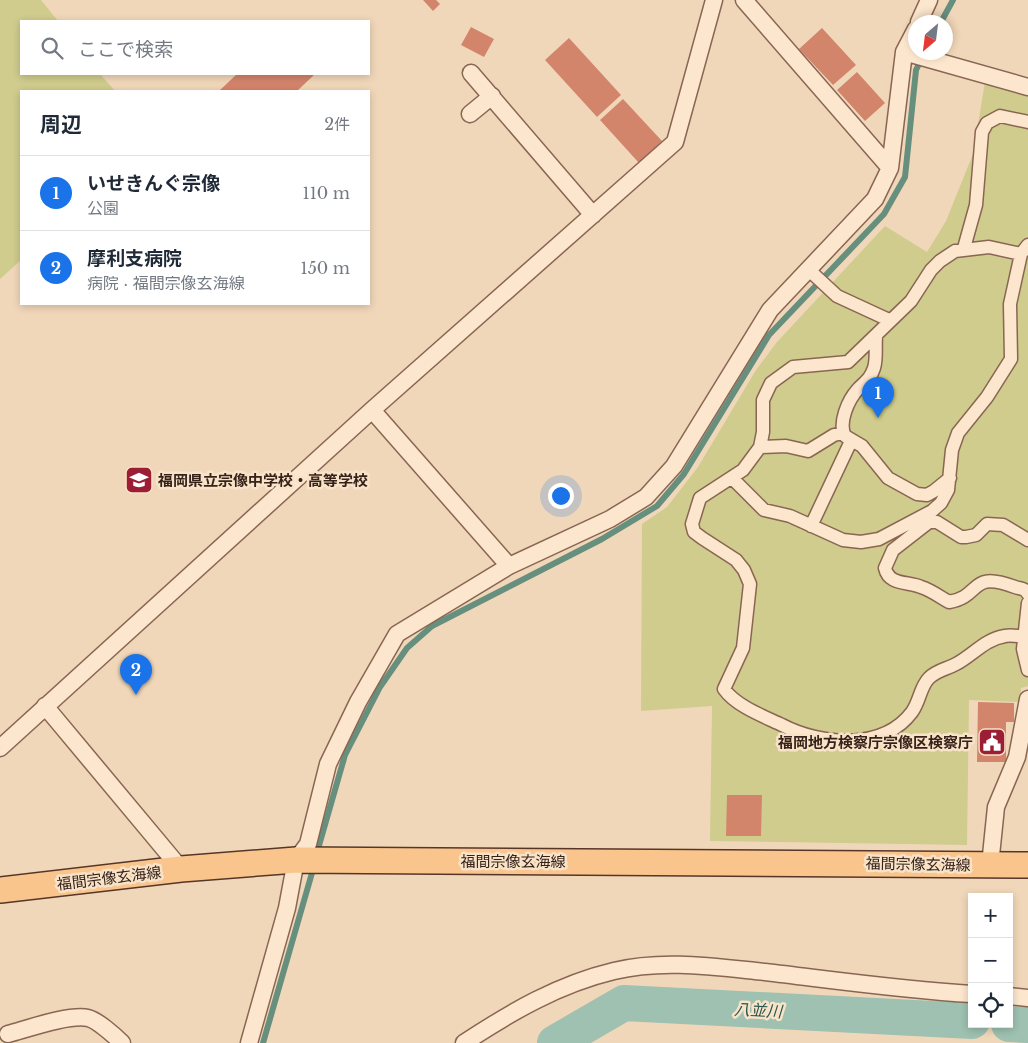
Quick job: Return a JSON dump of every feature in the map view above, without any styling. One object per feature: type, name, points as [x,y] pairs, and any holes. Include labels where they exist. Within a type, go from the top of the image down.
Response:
[{"type":"main road","name":"福間宗像玄海線","points":[[0,890],[181,869],[296,860],[1028,865]]},
{"type":"street","points":[[0,748],[372,410],[675,142],[714,0]]},
{"type":"street","points":[[744,0],[890,168]]},
{"type":"street","points":[[922,15],[929,0]]},
{"type":"street","points":[[249,1043],[287,908],[296,860],[308,844],[328,764],[358,702],[397,634],[509,566],[610,519],[646,497],[674,466],[770,310],[876,199],[890,168],[904,52],[908,44]]},
{"type":"street","points":[[904,52],[1028,87]]},
{"type":"street","points":[[472,73],[593,215]]},
{"type":"street","points":[[470,114],[492,96]]},
{"type":"street","points":[[964,248],[976,205],[982,132],[987,123],[1000,116],[1028,122]]},
{"type":"street","points":[[732,478],[764,510],[790,516],[843,540],[861,542],[879,539],[932,511],[941,503],[948,490],[952,450],[958,433],[987,397],[1010,359],[1010,304],[1024,250],[989,247],[964,248],[940,260],[930,270],[911,301],[889,320],[876,337],[848,362],[793,366],[776,378],[771,383],[763,400],[763,432],[760,447],[743,470],[700,498],[692,524],[694,532],[736,560],[744,570],[750,584],[742,648],[724,689],[728,695],[790,730],[824,740],[852,741],[888,731],[912,712],[924,683],[939,671],[956,664],[990,640],[1007,635],[1027,637]]},
{"type":"street","points":[[809,270],[837,296],[889,320]]},
{"type":"street","points":[[811,526],[847,437],[846,410],[857,390],[869,379],[874,368],[876,337]]},
{"type":"street","points":[[372,410],[509,566]]},
{"type":"street","points":[[760,447],[786,446],[808,451],[834,435],[847,437],[862,446],[870,454],[881,472],[888,478],[917,494],[927,494],[934,491],[950,478]]},
{"type":"street","points":[[1028,540],[999,523],[987,524],[976,535],[966,538],[961,537],[937,522],[929,522],[893,550],[885,568],[890,578],[920,586],[949,602],[962,599],[980,582],[994,580],[1024,588],[1028,594]]},
{"type":"street","points":[[1028,603],[1027,637],[1023,649],[1028,670]]},
{"type":"street","points":[[990,865],[996,807],[1017,757],[1028,699]]},
{"type":"street","points":[[45,706],[181,869]]},
{"type":"street","points":[[464,1043],[532,1001],[581,981],[614,971],[643,967],[693,965],[968,994]]},
{"type":"street","points":[[1013,996],[1028,998]]},
{"type":"street","points":[[8,1034],[57,1021],[88,1018],[114,1034],[122,1043]]},
{"type":"shaded area","points":[[0,0],[41,0],[57,20],[20,20],[20,75],[101,75],[114,90],[20,90],[20,261],[0,279]]},
{"type":"shaded area","points":[[985,82],[1028,96],[1028,686],[1021,688],[1021,702],[969,700],[967,845],[710,841],[712,706],[641,711],[642,524],[667,507],[698,467],[756,370],[777,342],[885,226],[927,252],[946,221],[973,154]]},
{"type":"building","points":[[423,0],[436,0],[440,4],[433,11]]},
{"type":"building","points":[[471,27],[494,39],[484,57],[461,45]]},
{"type":"building","points":[[822,28],[856,65],[833,85],[799,49]]},
{"type":"building","points":[[569,38],[621,95],[597,117],[545,60]]},
{"type":"building","points":[[857,72],[885,103],[865,121],[837,90]]},
{"type":"building","points":[[236,75],[314,75],[298,90],[220,90]]},
{"type":"building","points":[[623,99],[662,141],[639,163],[600,120]]},
{"type":"building","name":"福岡地方検察庁宗像区検察庁","points":[[978,702],[1014,703],[1014,722],[1006,722],[1006,762],[977,762]]},
{"type":"building","points":[[727,795],[762,795],[761,836],[726,836]]},
{"type":"waterway","points":[[945,15],[953,0]]},
{"type":"waterway","points":[[316,856],[345,755],[380,687],[407,648],[432,626],[602,539],[657,506],[684,474],[769,335],[884,214],[905,177],[916,70],[921,60]]},
{"type":"waterway","points":[[263,1043],[314,866]]},
{"type":"waterway","name":"八並川","points":[[555,1043],[624,1003],[968,1021]]},
{"type":"waterway","name":"八並川","points":[[1013,1024],[1028,1025]]},
{"type":"place","name":"いせきんぐ宗像","points":[[878,418]]},
{"type":"place","name":"福岡県立宗像中学校・高等学校","points":[[139,480]]},
{"type":"place","name":"摩利支病院","points":[[136,695]]},
{"type":"place","name":"福岡地方検察庁宗像区検察庁","points":[[992,742]]}]
